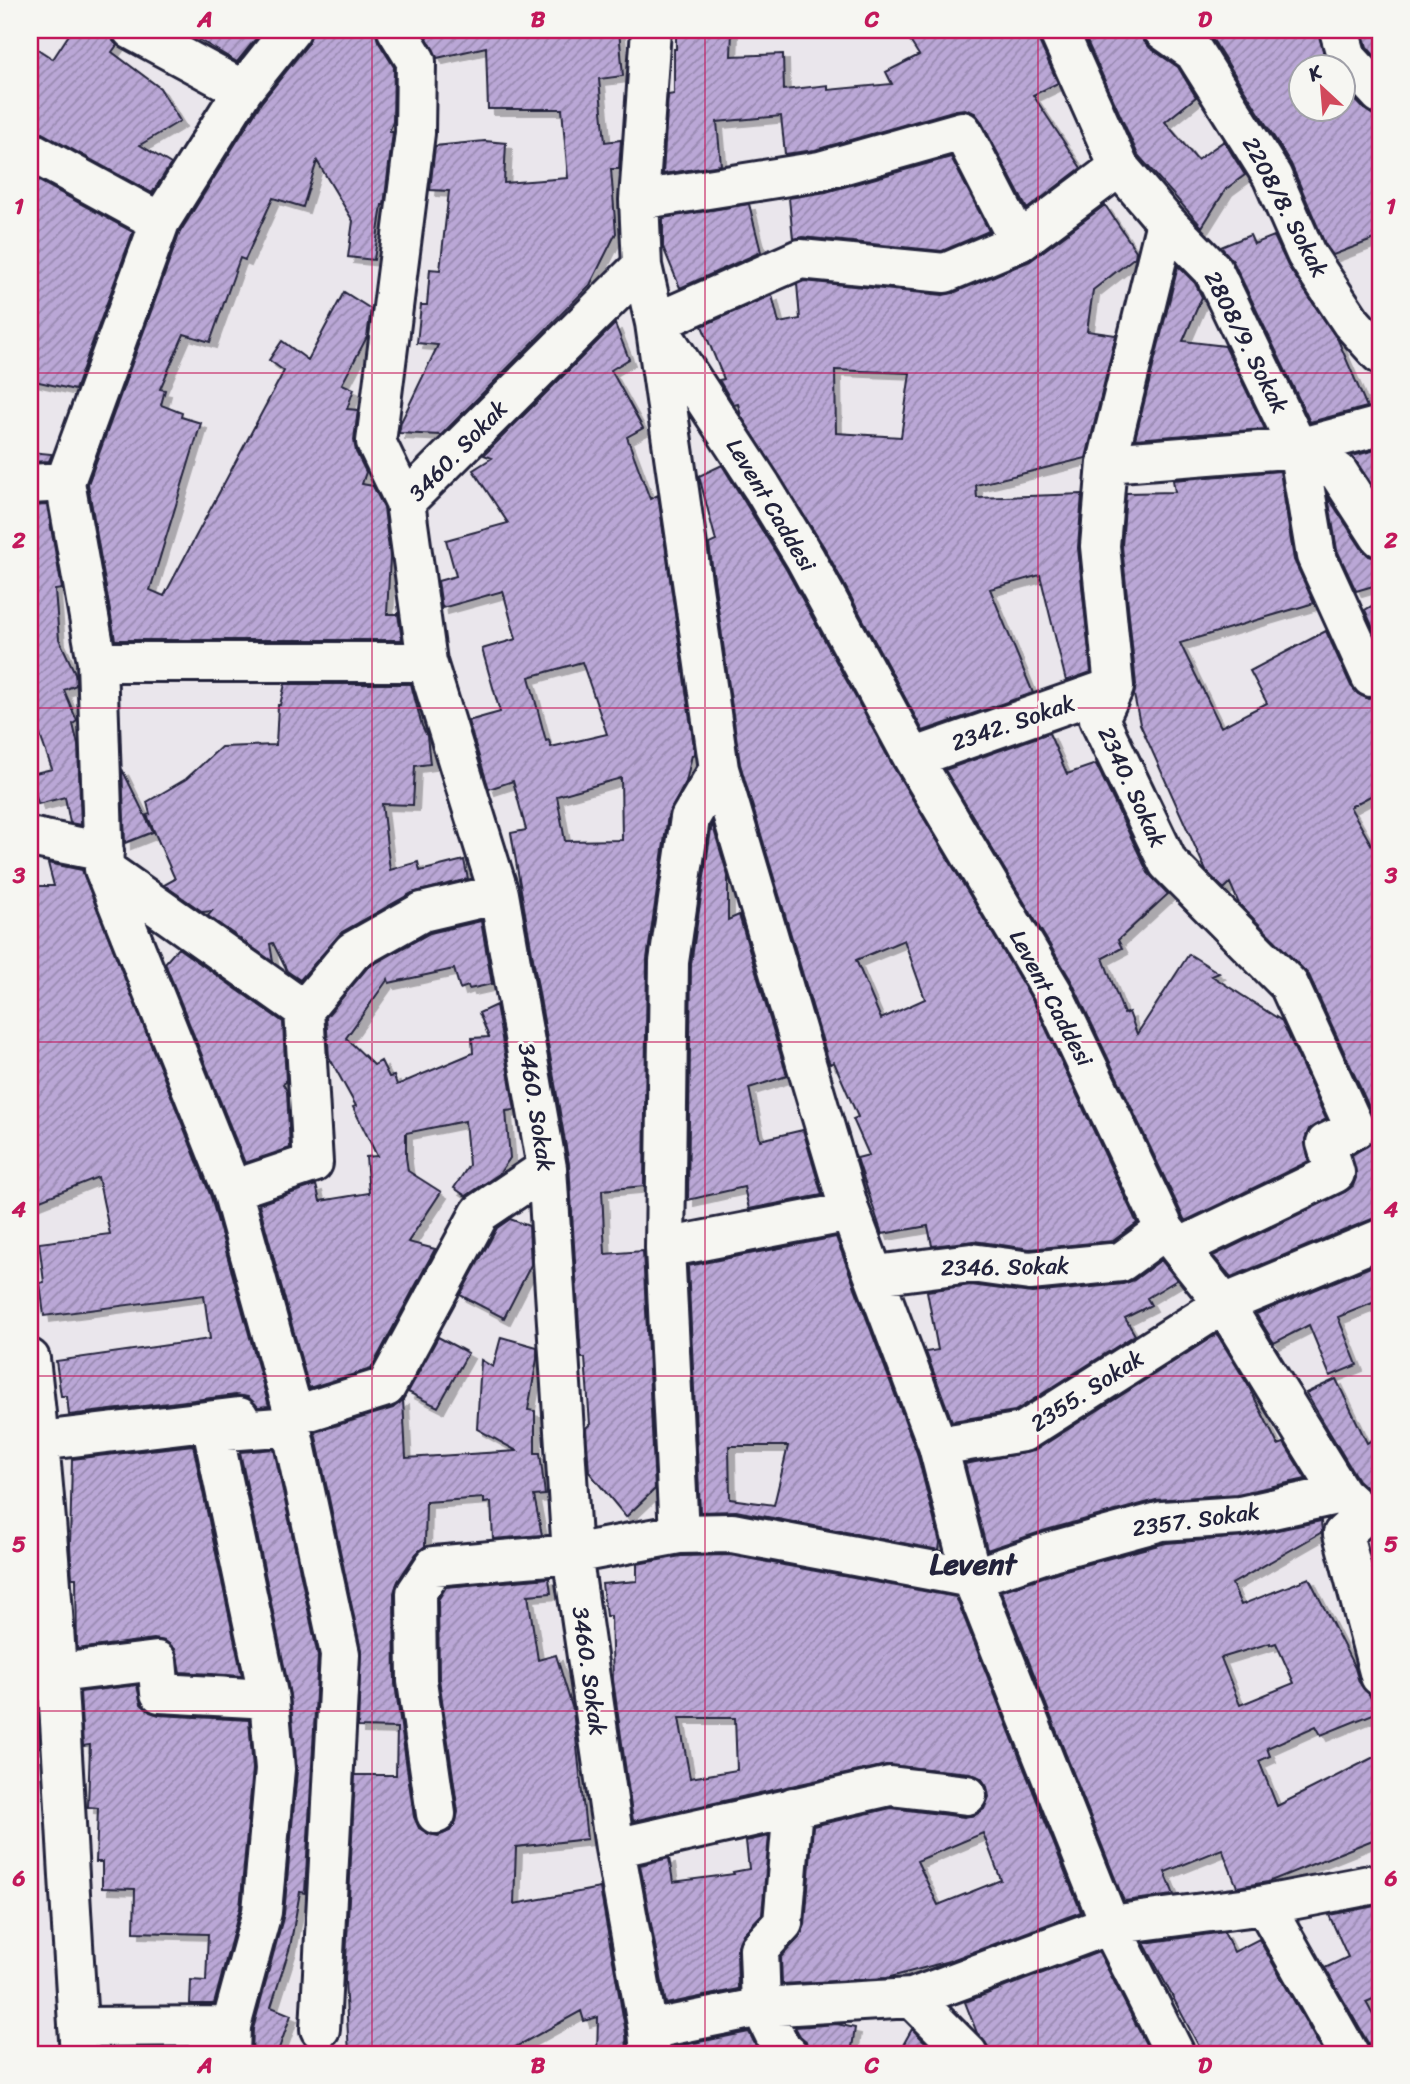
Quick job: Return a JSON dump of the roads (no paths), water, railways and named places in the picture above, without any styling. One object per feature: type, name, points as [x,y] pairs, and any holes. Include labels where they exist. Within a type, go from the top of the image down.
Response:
[{"type":"street","points":[[132,30],[243,90]]},
{"type":"street","points":[[292,30],[243,90],[160,222],[47,483],[97,662],[104,860],[232,1190],[292,1418],[340,1654],[320,2029]]},
{"type":"street","points":[[397,30],[416,61],[415,133],[376,442],[405,502]]},
{"type":"street","points":[[651,30],[639,200],[642,266],[654,323],[719,769],[850,1212],[876,1275],[938,1446],[972,1578],[1110,1925],[1175,2054]]},
{"type":"street","name":"2808/9. Sokak","points":[[1058,30],[1119,167],[1166,222],[1213,270],[1298,448],[1316,556],[1371,677]]},
{"type":"street","name":"2208/8. Sokak","points":[[1163,30],[1194,52],[1272,176],[1306,254],[1351,321],[1380,354]]},
{"type":"street","points":[[1339,30],[1348,58],[1380,94]]},
{"type":"street","points":[[639,200],[820,171],[962,131],[1019,242]]},
{"type":"street","points":[[30,151],[160,222]]},
{"type":"street","points":[[654,323],[800,259],[945,273],[1019,242],[1119,167]]},
{"type":"street","points":[[1114,687],[1100,546],[1107,463],[1166,222]]},
{"type":"street","name":"3460. Sokak","points":[[642,266],[405,502],[427,662],[499,894],[547,1168],[572,1553],[615,1849],[649,2042]]},
{"type":"street","name":"Levent Caddesi","points":[[654,323],[798,547],[913,758],[1053,993],[1173,1239],[1224,1304],[1366,1511]]},
{"type":"street","points":[[1107,463],[1298,448],[1380,426]]},
{"type":"street","points":[[1298,448],[1338,472],[1380,537]]},
{"type":"street","points":[[97,662],[427,662]]},
{"type":"street","name":"2342. Sokak","points":[[913,758],[1114,687]]},
{"type":"street","name":"2340. Sokak","points":[[1114,687],[1099,719],[1168,863],[1289,985],[1355,1129]]},
{"type":"street","points":[[679,1534],[665,1248],[669,962],[690,818],[719,769]]},
{"type":"street","points":[[30,837],[104,860],[304,1010]]},
{"type":"street","points":[[232,1190],[313,1163],[304,1010],[353,951],[422,912],[499,894]]},
{"type":"street","name":"2346. Sokak","points":[[876,1275],[971,1263],[1030,1271],[1121,1262],[1335,1172],[1326,1143],[1355,1129]]},
{"type":"street","points":[[30,1359],[40,1441],[58,1673],[79,2040],[231,2040],[262,1913],[275,1769],[269,1699],[213,1432],[292,1418],[386,1387],[480,1213],[547,1168]]},
{"type":"street","points":[[665,1248],[850,1212]]},
{"type":"street","name":"2355. Sokak","points":[[938,1446],[1023,1432],[1224,1304],[1380,1239]]},
{"type":"street","points":[[40,1441],[292,1418]]},
{"type":"street","points":[[1366,1511],[1343,1534],[1380,1676]]},
{"type":"street","name":"2357. Sokak","points":[[972,1578],[1052,1551],[1162,1521],[1366,1511]]},
{"type":"street","points":[[436,1814],[417,1681],[416,1593],[434,1566],[572,1553],[679,1534],[732,1532],[972,1578]]},
{"type":"street","points":[[58,1673],[157,1661],[160,1693],[269,1699]]},
{"type":"street","points":[[615,1849],[890,1786],[967,1795]]},
{"type":"street","points":[[788,2054],[783,2052],[761,2007],[759,1949],[783,1923],[793,1807]]},
{"type":"street","points":[[649,2042],[761,2007],[912,1998],[1110,1925],[1265,1905],[1380,1884]]},
{"type":"street","points":[[1265,1905],[1349,2054]]},
{"type":"street","points":[[912,1998],[968,2054]]},
{"type":"district","name":"Levent","points":[[973,1564]]}]
